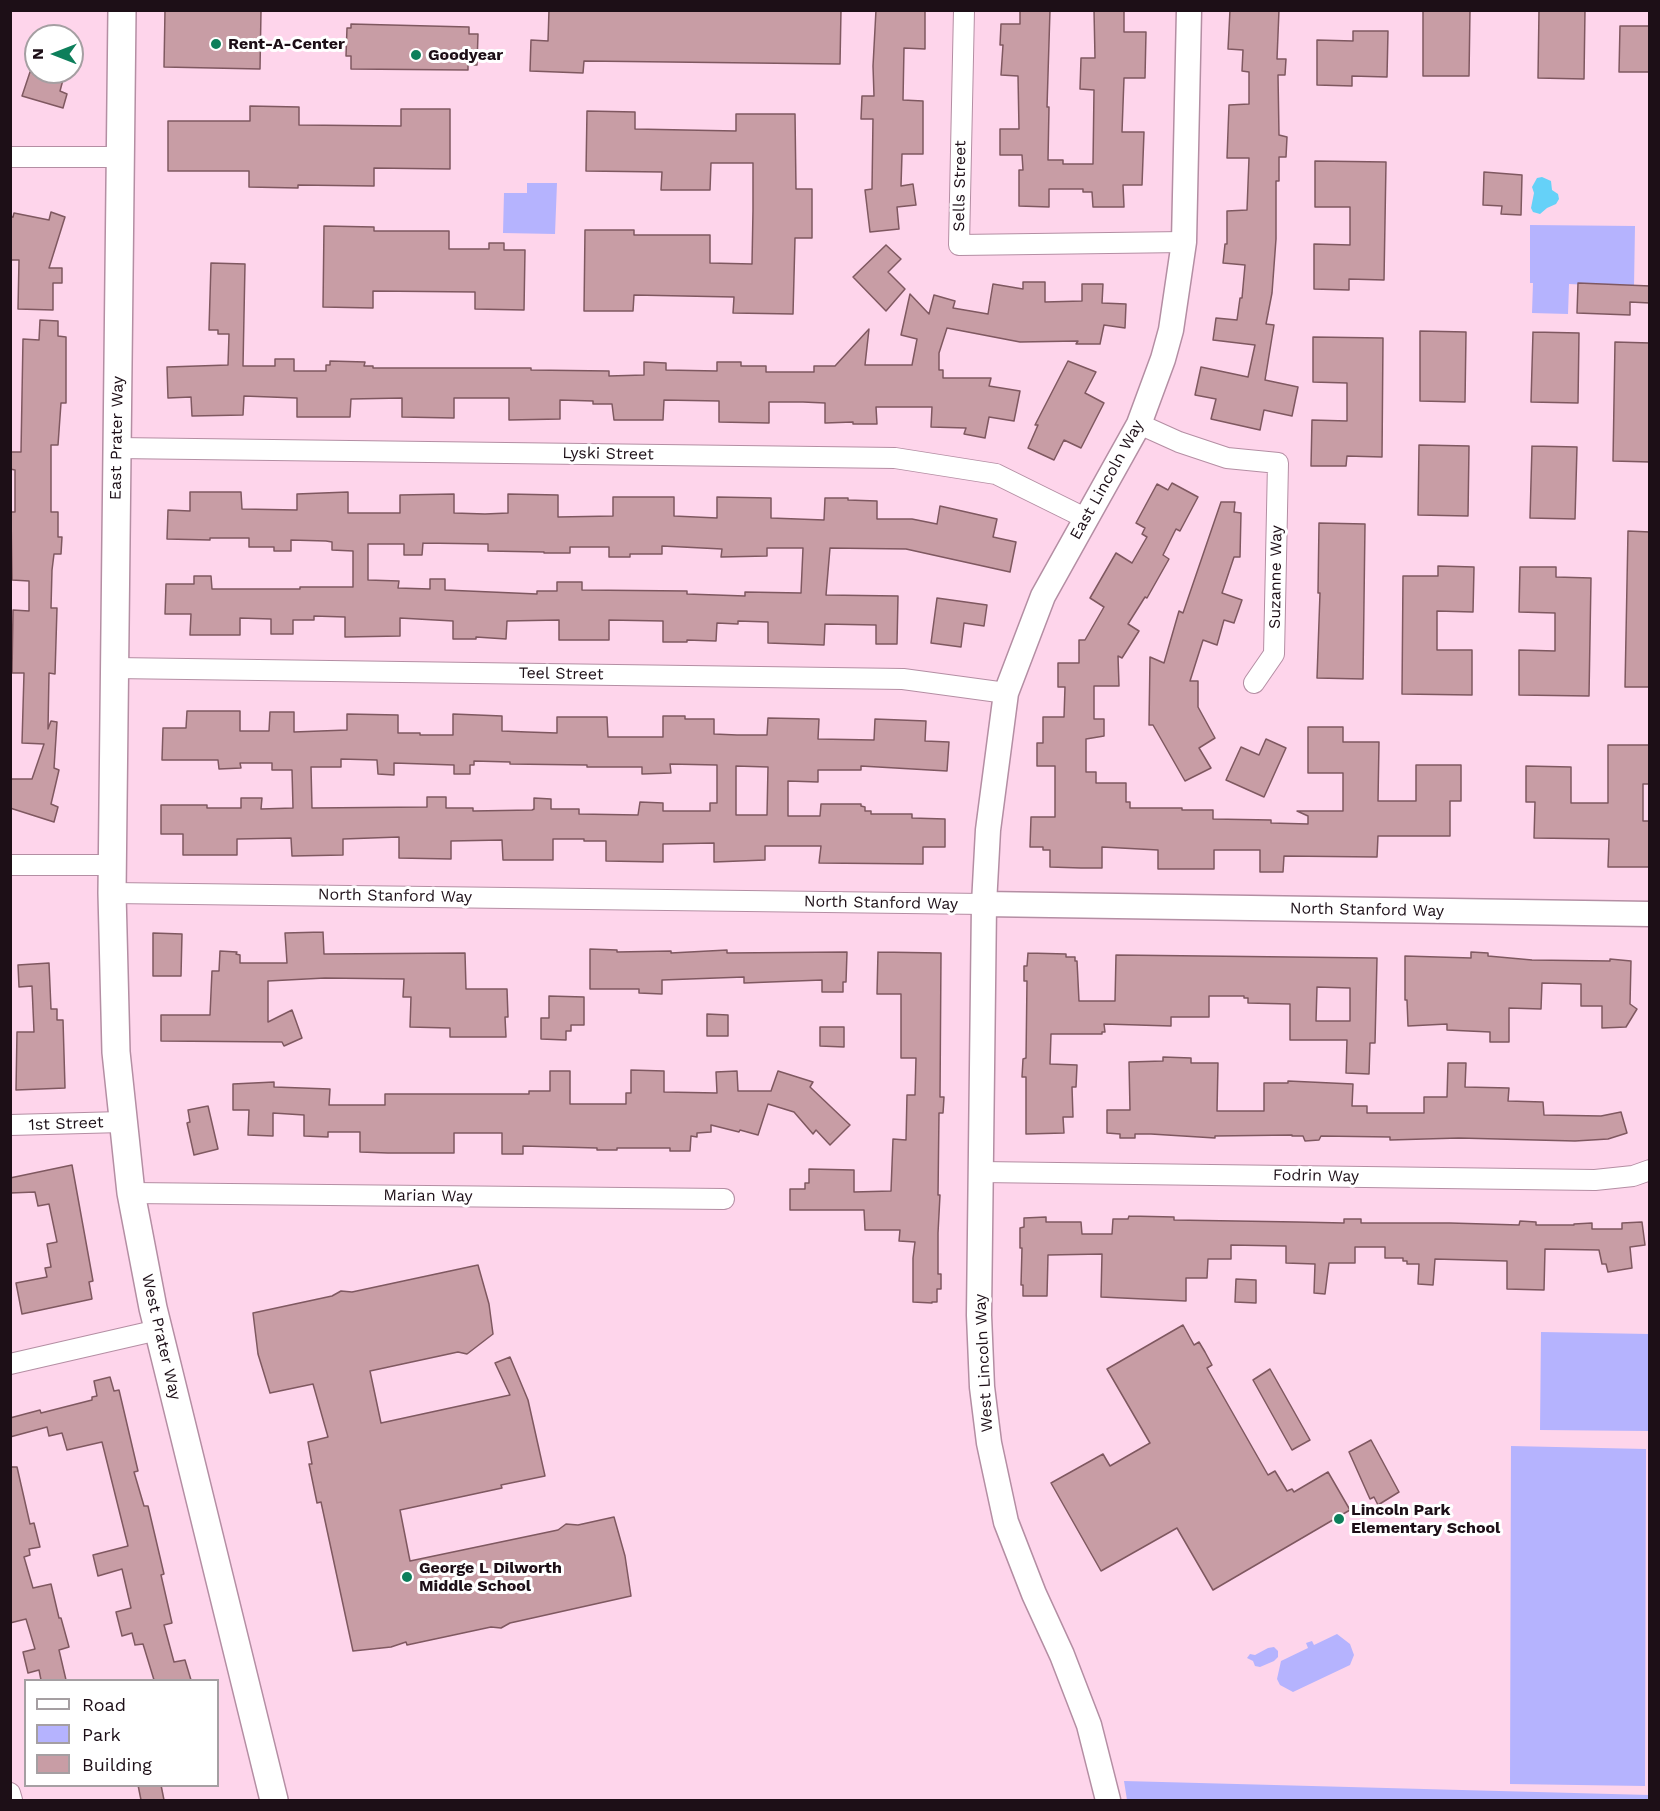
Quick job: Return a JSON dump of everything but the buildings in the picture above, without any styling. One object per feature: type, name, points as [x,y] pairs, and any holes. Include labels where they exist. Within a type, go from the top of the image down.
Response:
[{"type":"main road","name":"East Prater Way","points":[[113,865],[122,10]]},
{"type":"main road","name":"West Prater Way","points":[[113,865],[116,1052],[131,1193],[158,1330],[274,1800]]},
{"type":"street","name":"Sells Street","points":[[964,10],[959,245],[1184,242]]},
{"type":"street","name":"East Lincoln Way","points":[[984,904],[988,830],[1005,693],[1043,596],[1139,424],[1171,330],[1184,242],[1189,10]]},
{"type":"street","points":[[10,157],[120,157]]},
{"type":"street","name":"Suzanne Way","points":[[1139,424],[1179,442],[1227,458],[1278,463],[1274,654],[1254,683]]},
{"type":"street","name":"Lyski Street","points":[[117,448],[896,458],[996,474],[1087,519]]},
{"type":"street","name":"Teel Street","points":[[115,668],[903,679],[1005,693]]},
{"type":"street","points":[[10,865],[113,865]]},
{"type":"street","name":"North Stanford Way","points":[[112,893],[1650,914]]},
{"type":"street","name":"West Lincoln Way","points":[[984,904],[980,1347],[984,1406],[993,1467],[1010,1533],[1034,1594],[1062,1654],[1089,1725],[1108,1800]]},
{"type":"street","name":"1st Street","points":[[10,1125],[122,1122]]},
{"type":"street","name":"Fodrin Way","points":[[981,1172],[1595,1180],[1633,1176],[1650,1170]]},
{"type":"street","name":"Marian Way","points":[[131,1193],[724,1200]]},
{"type":"street","points":[[10,1364],[158,1330]]},
{"type":"street","points":[[10,1793],[12,1800]]},
{"type":"green space","points":[[527,183],[557,183],[555,234],[503,233],[504,193],[527,193]]},
{"type":"green space","points":[[1530,225],[1635,226],[1634,287],[1569,284],[1568,314],[1532,313]]},
{"type":"green space","points":[[1541,1332],[1649,1334],[1649,1431],[1540,1430]]},
{"type":"green space","points":[[1511,1446],[1646,1449],[1645,1786],[1510,1784]]},
{"type":"green space","points":[[1337,1634],[1350,1644],[1354,1655],[1350,1665],[1293,1692],[1280,1685],[1277,1679],[1281,1661],[1308,1648],[1306,1643],[1312,1641],[1314,1645]]},
{"type":"green space","points":[[1274,1647],[1278,1651],[1278,1657],[1260,1667],[1255,1666],[1253,1661],[1247,1658],[1250,1654],[1255,1655]]},
{"type":"green space","points":[[1124,1781],[1649,1795],[1650,1800],[1127,1800]]},
{"type":"shaded area","points":[[1542,177],[1551,181],[1552,190],[1558,194],[1559,199],[1556,204],[1540,214],[1533,212],[1531,208],[1534,193],[1532,187],[1537,178]]},
{"type":"place","name":"Rent-A-Center","points":[[216,44]]},
{"type":"place","name":"Goodyear","points":[[416,55]]},
{"type":"place","name":"Lincoln Park Elementary School","points":[[1339,1519]]},
{"type":"place","name":"George L Dilworth Middle School","points":[[407,1577]]}]
